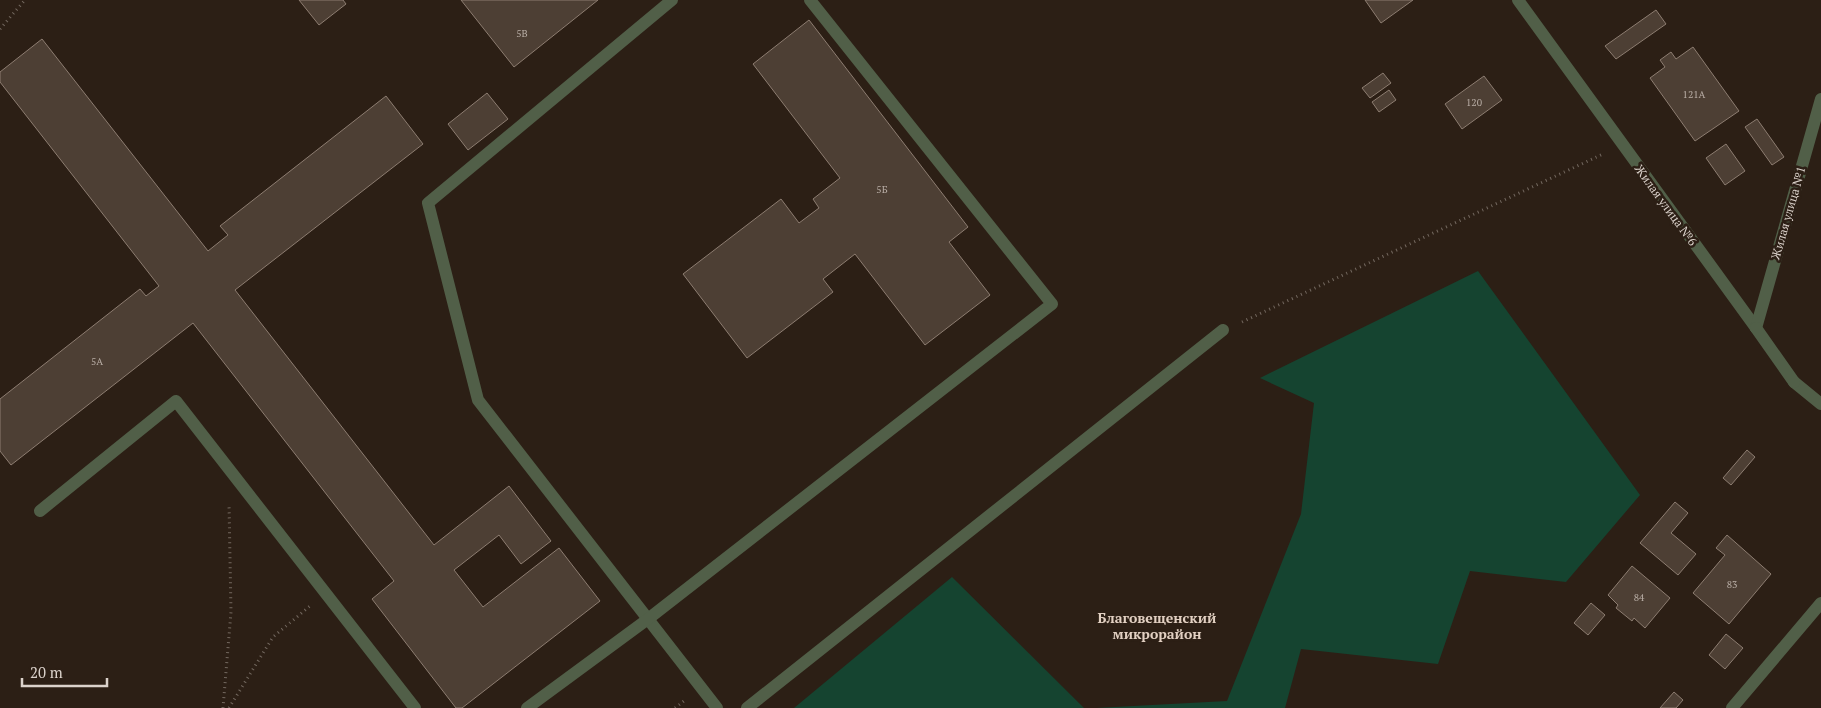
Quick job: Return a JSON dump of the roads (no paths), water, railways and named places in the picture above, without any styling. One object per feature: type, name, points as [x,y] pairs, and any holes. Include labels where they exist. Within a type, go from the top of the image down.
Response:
[{"type":"street","points":[[672,0],[428,203],[478,400],[717,708]]},
{"type":"street","points":[[527,708],[648,619],[1052,304],[810,0]]},
{"type":"street","name":"Жилая улица №6","points":[[1518,0],[1794,382],[1821,404]]},
{"type":"street","name":"Жилая улица №1","points":[[1756,328],[1821,99]]},
{"type":"street","points":[[748,708],[1223,330]]},
{"type":"street","points":[[40,511],[176,401],[415,708]]},
{"type":"street","points":[[1732,708],[1821,603]]},
{"type":"district","name":"Благовещенский микрорайон","points":[[1157,626]]}]
